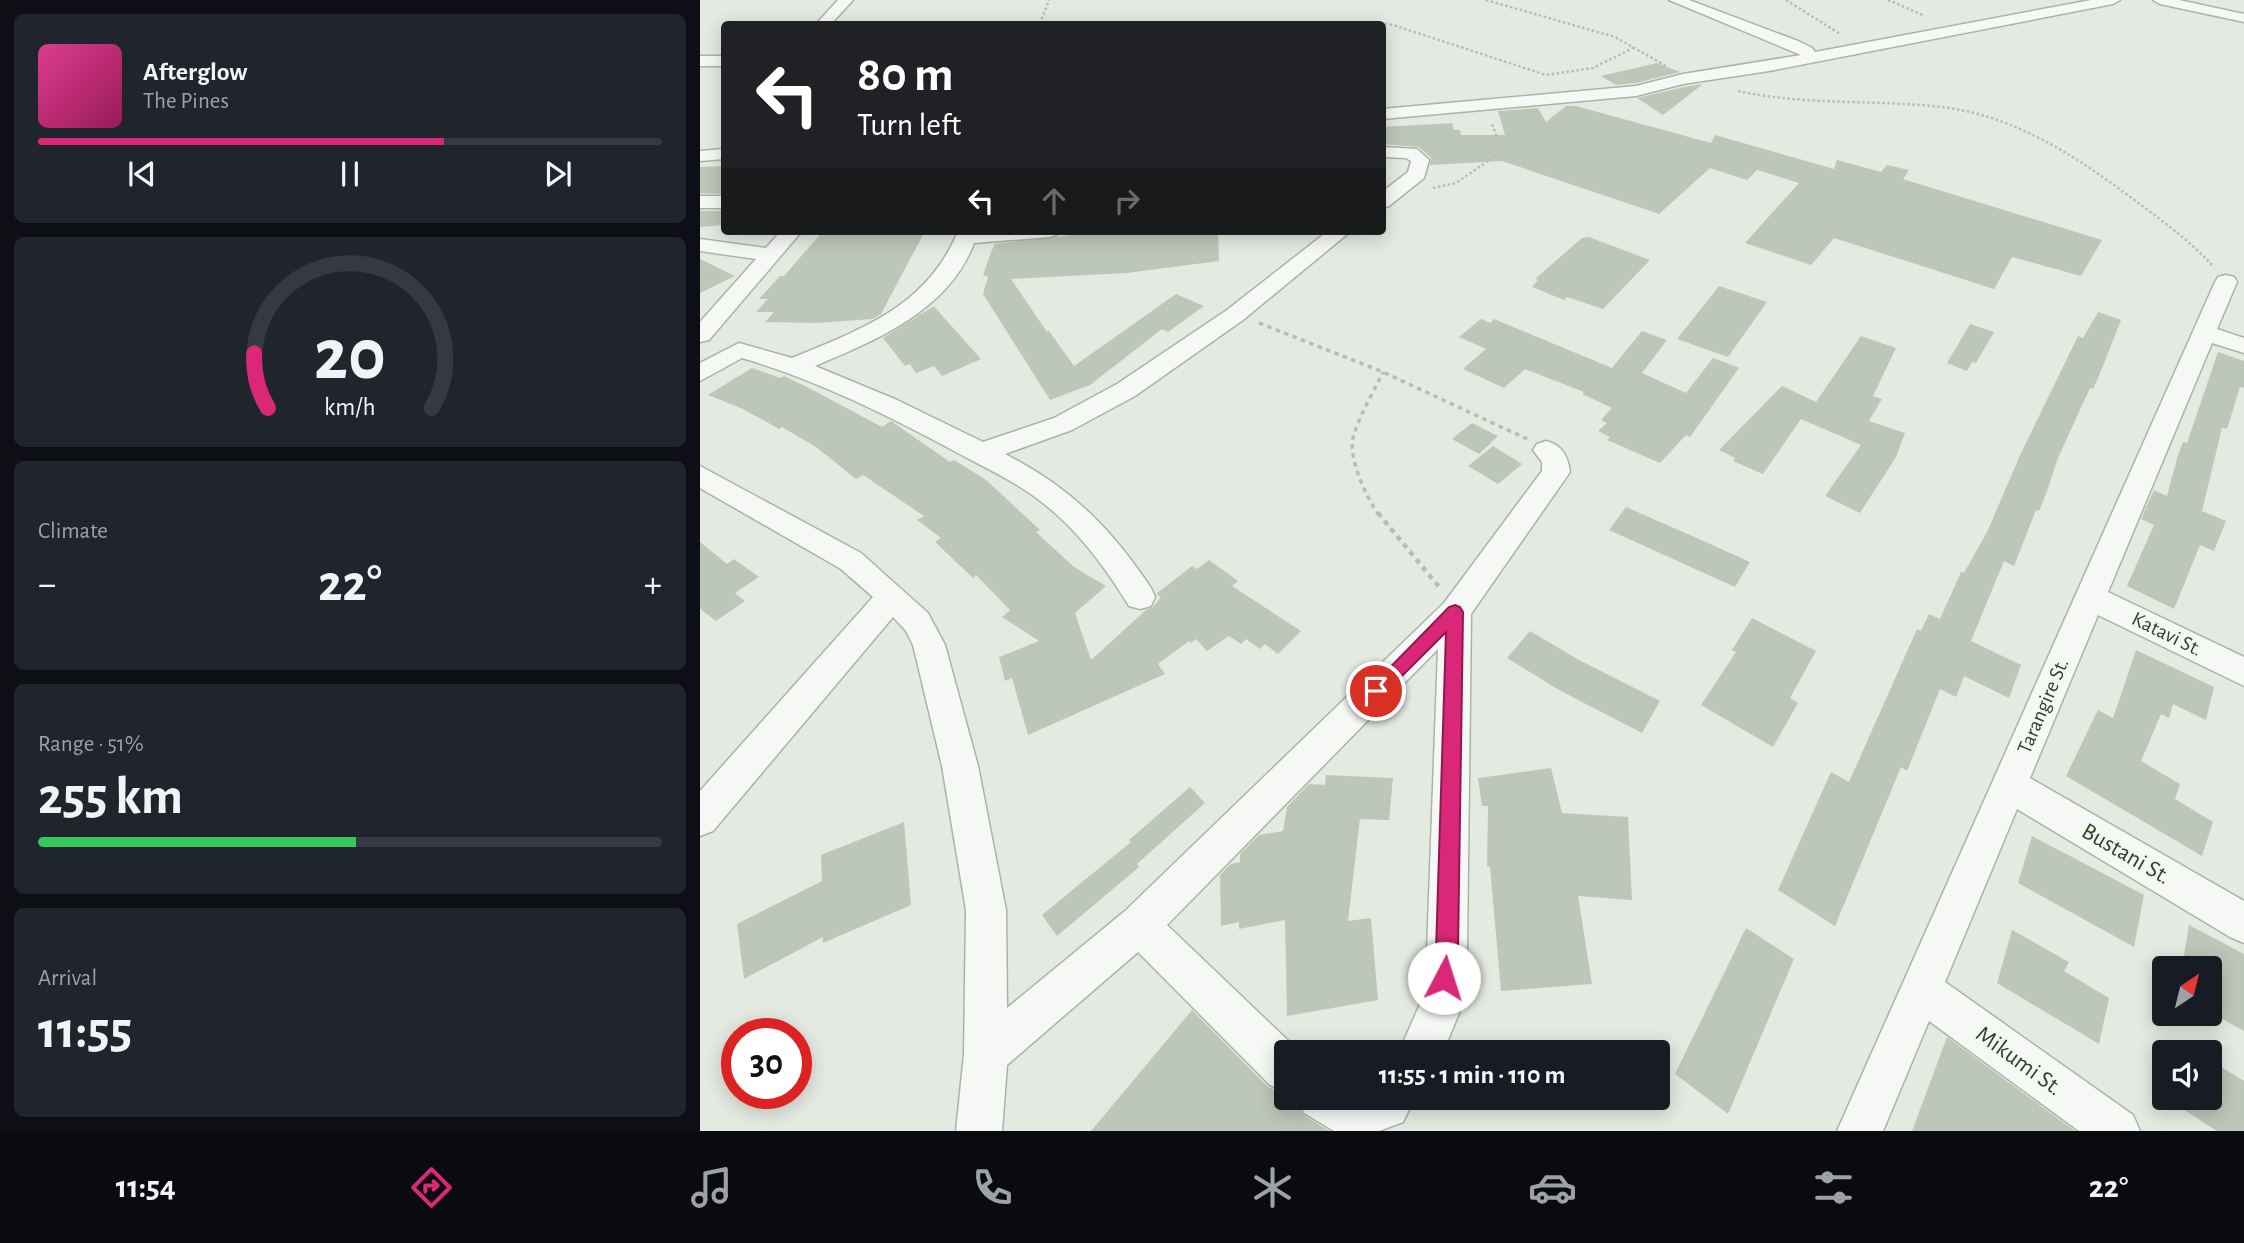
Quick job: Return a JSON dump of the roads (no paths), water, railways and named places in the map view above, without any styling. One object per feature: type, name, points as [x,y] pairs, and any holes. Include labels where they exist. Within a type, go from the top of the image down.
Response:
[{"type":"street","points":[[826,21],[846,0]]},
{"type":"street","points":[[1676,0],[1793,44],[1807,51],[1810,57]]},
{"type":"street","points":[[1386,114],[1618,93],[2113,0]]},
{"type":"street","points":[[2160,0],[2244,18]]},
{"type":"street","points":[[700,61],[721,61]]},
{"type":"street","points":[[1386,152],[1411,153],[1420,160],[1417,174],[1387,196]]},
{"type":"street","points":[[700,156],[721,154]]},
{"type":"street","points":[[700,202],[721,201]]},
{"type":"street","points":[[789,235],[700,335],[838,383],[1030,478],[1088,525],[1110,549],[1140,597]]},
{"type":"street","points":[[794,366],[867,335],[903,314],[946,275],[975,235]]},
{"type":"street","points":[[980,453],[1063,424],[1115,396],[1235,316],[1314,242],[1331,235]]},
{"type":"street","points":[[700,245],[772,255]]},
{"type":"street","name":"Tarangire St.","points":[[1860,1131],[2226,282]]},
{"type":"street","points":[[2204,332],[2244,346]]},
{"type":"street","points":[[838,383],[867,335]]},
{"type":"street","points":[[700,373],[739,350]]},
{"type":"street","points":[[986,1054],[1139,925],[1455,612],[1556,472],[1555,460],[1546,450]]},
{"type":"street","points":[[700,476],[851,561],[892,596],[917,622],[929,646],[960,766],[986,911],[986,1054],[979,1131]]},
{"type":"street","points":[[700,818],[892,596]]},
{"type":"street","name":"Katavi St.","points":[[2090,597],[2244,672]]},
{"type":"street","points":[[1427,1040],[1441,1006],[1447,951],[1455,612]]},
{"type":"street","name":"Bustani St.","points":[[2009,785],[2244,923]]},
{"type":"street","points":[[1139,925],[1274,1057]]},
{"type":"street","name":"Mikumi St.","points":[[1921,990],[2117,1131]]},
{"type":"street","points":[[1341,1110],[1353,1117],[1375,1110]]}]
